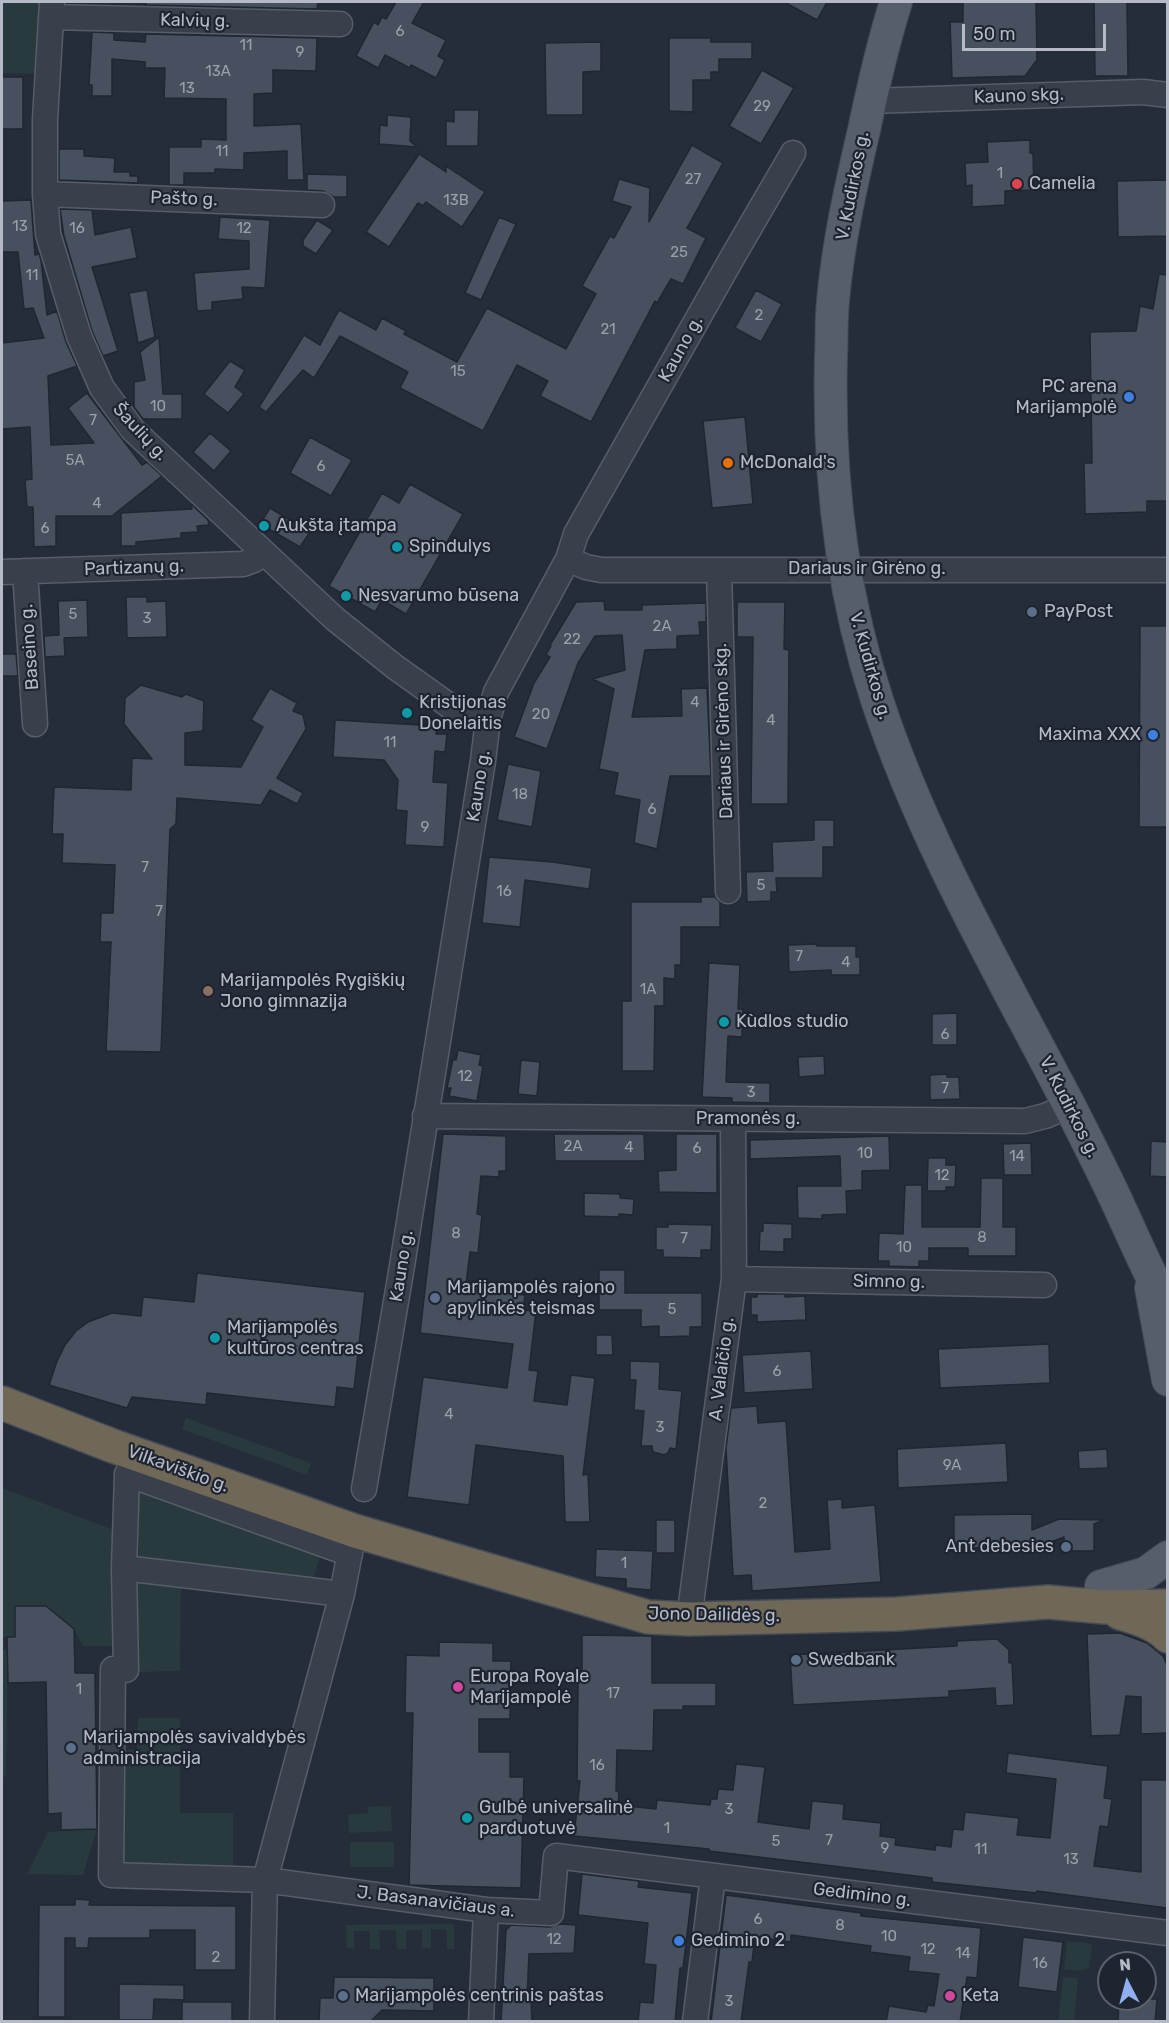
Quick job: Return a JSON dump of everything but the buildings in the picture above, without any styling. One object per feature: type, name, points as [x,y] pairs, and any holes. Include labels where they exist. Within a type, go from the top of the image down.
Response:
[{"type":"highway","name":"Vilkaviškio g.","points":[[2,1402],[352,1544]]},
{"type":"highway","name":"Jono Dailidės g.","points":[[352,1544],[648,1617],[689,1619],[897,1614],[1103,1597]]},
{"type":"highway","points":[[1103,1597],[1167,1584]]},
{"type":"highway","points":[[1103,1597],[1167,1606]]},
{"type":"highway","points":[[1103,1597],[1161,1629],[1167,1636]]},
{"type":"main road","name":"V. Kudirkos g.","points":[[895,5],[870,101],[840,249],[833,302],[830,394],[833,471],[838,528],[856,624],[878,704],[940,855],[1069,1106],[1167,1309]]},
{"type":"main road","name":"V. Kudirkos g.","points":[[1148,1272],[1167,1380]]},
{"type":"main road","points":[[1103,1597],[1146,1574],[1167,1557]]},
{"type":"street","name":"Kalvių g.","points":[[52,9],[339,24]]},
{"type":"street","name":"Šaulių g.","points":[[52,9],[45,119],[45,194],[48,234],[79,336],[102,388],[133,430],[335,619],[395,667],[454,709],[471,716],[488,719]]},
{"type":"street","name":"Kauno skg.","points":[[870,101],[1143,92],[1167,95]]},
{"type":"street","name":"Kauno g.","points":[[364,1489],[401,1272],[488,719],[496,692],[568,559],[576,534],[793,153]]},
{"type":"street","name":"Pašto g.","points":[[45,194],[322,205]]},
{"type":"street","name":"Partizanų g.","points":[[13,571],[243,564],[254,560],[263,552]]},
{"type":"street","name":"Dariaus ir Girėno g.","points":[[568,559],[586,567],[601,570],[1167,570]]},
{"type":"street","name":"Dariaus ir Girėno skg.","points":[[718,570],[728,891]]},
{"type":"street","name":"Baseino g.","points":[[13,571],[35,724]]},
{"type":"street","name":"Pramonės g.","points":[[425,1116],[1025,1120],[1045,1116],[1069,1106]]},
{"type":"street","name":"A. Valaičio g.","points":[[689,1619],[734,1280],[733,1119]]},
{"type":"street","name":"Simno g.","points":[[734,1280],[1044,1285]]},
{"type":"street","points":[[262,2022],[265,1880],[342,1594],[352,1544],[128,1474],[124,1568],[342,1594]]},
{"type":"street","name":"J. Basanavičiaus a.","points":[[124,1568],[126,1670],[113,1670],[111,1875],[265,1880],[486,1910],[550,1913],[556,1856]]},
{"type":"street","name":"Gedimino g.","points":[[556,1856],[1167,1933]]},
{"type":"street","points":[[695,2022],[713,1876]]},
{"type":"street","points":[[482,2022],[486,1910]]},
{"type":"shaded area","points":[[2,2],[47,2],[43,74],[2,73]]},
{"type":"shaded area","points":[[186,1418],[311,1463],[307,1475],[182,1429]]},
{"type":"shaded area","points":[[2,1488],[114,1530],[113,1646],[83,1646],[74,1629],[46,1606],[15,1606],[15,1637],[2,1637]]},
{"type":"shaded area","points":[[137,1488],[321,1553],[313,1580],[139,1557]]},
{"type":"shaded area","points":[[137,1580],[181,1585],[180,1671],[136,1672]]},
{"type":"shaded area","points":[[8,1649],[6,1773],[2,1781],[2,1650]]},
{"type":"shaded area","points":[[138,1718],[180,1718],[180,1813],[233,1813],[233,1867],[115,1867],[115,1750],[137,1750]]},
{"type":"shaded area","points":[[391,1806],[392,1831],[349,1833],[348,1815],[368,1813],[368,1807]]},
{"type":"shaded area","points":[[97,1829],[83,1875],[27,1874],[48,1832]]},
{"type":"shaded area","points":[[350,1842],[394,1842],[394,1867],[350,1867]]},
{"type":"shaded area","points":[[454,1924],[454,1949],[447,1949],[447,1930],[431,1929],[431,1948],[422,1948],[422,1930],[406,1930],[406,1949],[397,1949],[396,1930],[379,1930],[380,1949],[370,1949],[370,1931],[354,1931],[354,1949],[347,1948],[346,1925]]},
{"type":"shaded area","points":[[1067,1941],[1092,1944],[1089,1968],[1081,1971],[1064,1969]]},
{"type":"shaded area","points":[[1063,1977],[1078,1978],[1074,2021],[1058,2021]]},
{"type":"place","name":"Camelia","points":[[1017,184]]},
{"type":"place","name":"PC arena Marijampolė","points":[[1129,397]]},
{"type":"place","name":"McDonald's","points":[[728,463]]},
{"type":"place","name":"Aukšta įtampa","points":[[264,526]]},
{"type":"place","name":"Spindulys","points":[[397,547]]},
{"type":"place","name":"Nesvarumo būsena","points":[[346,596]]},
{"type":"place","name":"PayPost","points":[[1032,612]]},
{"type":"place","name":"Kristijonas Donelaitis","points":[[407,713]]},
{"type":"place","name":"Maxima XXX","points":[[1153,735]]},
{"type":"place","name":"Marijampolės Rygiškių Jono gimnazija","points":[[208,991]]},
{"type":"place","name":"Kùdlos studio","points":[[724,1022]]},
{"type":"place","name":"Marijampolės rajono apylinkės teismas","points":[[435,1298]]},
{"type":"place","name":"Marijampolės kultūros centras","points":[[215,1338]]},
{"type":"place","name":"Ant debesies","points":[[1066,1547]]},
{"type":"place","name":"Swedbank","points":[[796,1660]]},
{"type":"place","name":"Europa Royale Marijampolė","points":[[458,1687]]},
{"type":"place","name":"Marijampolės savivaldybės administracija","points":[[71,1748]]},
{"type":"place","name":"Gulbė universalinė parduotuvė","points":[[467,1818]]},
{"type":"place","name":"Gedimino 2","points":[[679,1941]]},
{"type":"place","name":"Marijampolės centrinis paštas","points":[[343,1996]]},
{"type":"place","name":"Keta","points":[[950,1996]]}]
